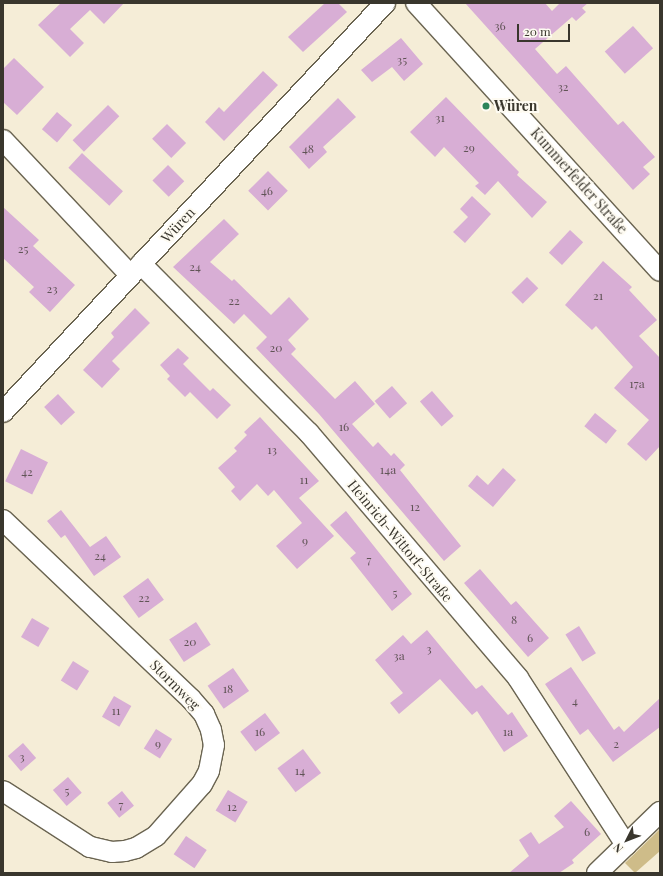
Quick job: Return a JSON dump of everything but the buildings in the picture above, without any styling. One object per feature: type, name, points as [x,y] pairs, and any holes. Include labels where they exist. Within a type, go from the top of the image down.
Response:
[{"type":"street","name":"Würen","points":[[3,412],[386,3]]},
{"type":"street","name":"Kummerfelder Straße","points":[[416,3],[660,272]]},
{"type":"street","name":"Heinrich-Wittorf-Straße","points":[[3,140],[135,270],[308,433],[518,678],[626,845]]},
{"type":"street","name":"Stormweg","points":[[3,520],[191,699],[204,714],[211,730],[214,745],[209,771],[202,784],[156,836],[136,848],[125,851],[112,852],[90,847],[3,791]]},
{"type":"street","points":[[598,873],[660,812]]},
{"type":"shaded area","points":[[660,829],[660,851],[635,873],[625,863]]},
{"type":"place","name":"Würen","points":[[486,106]]}]
